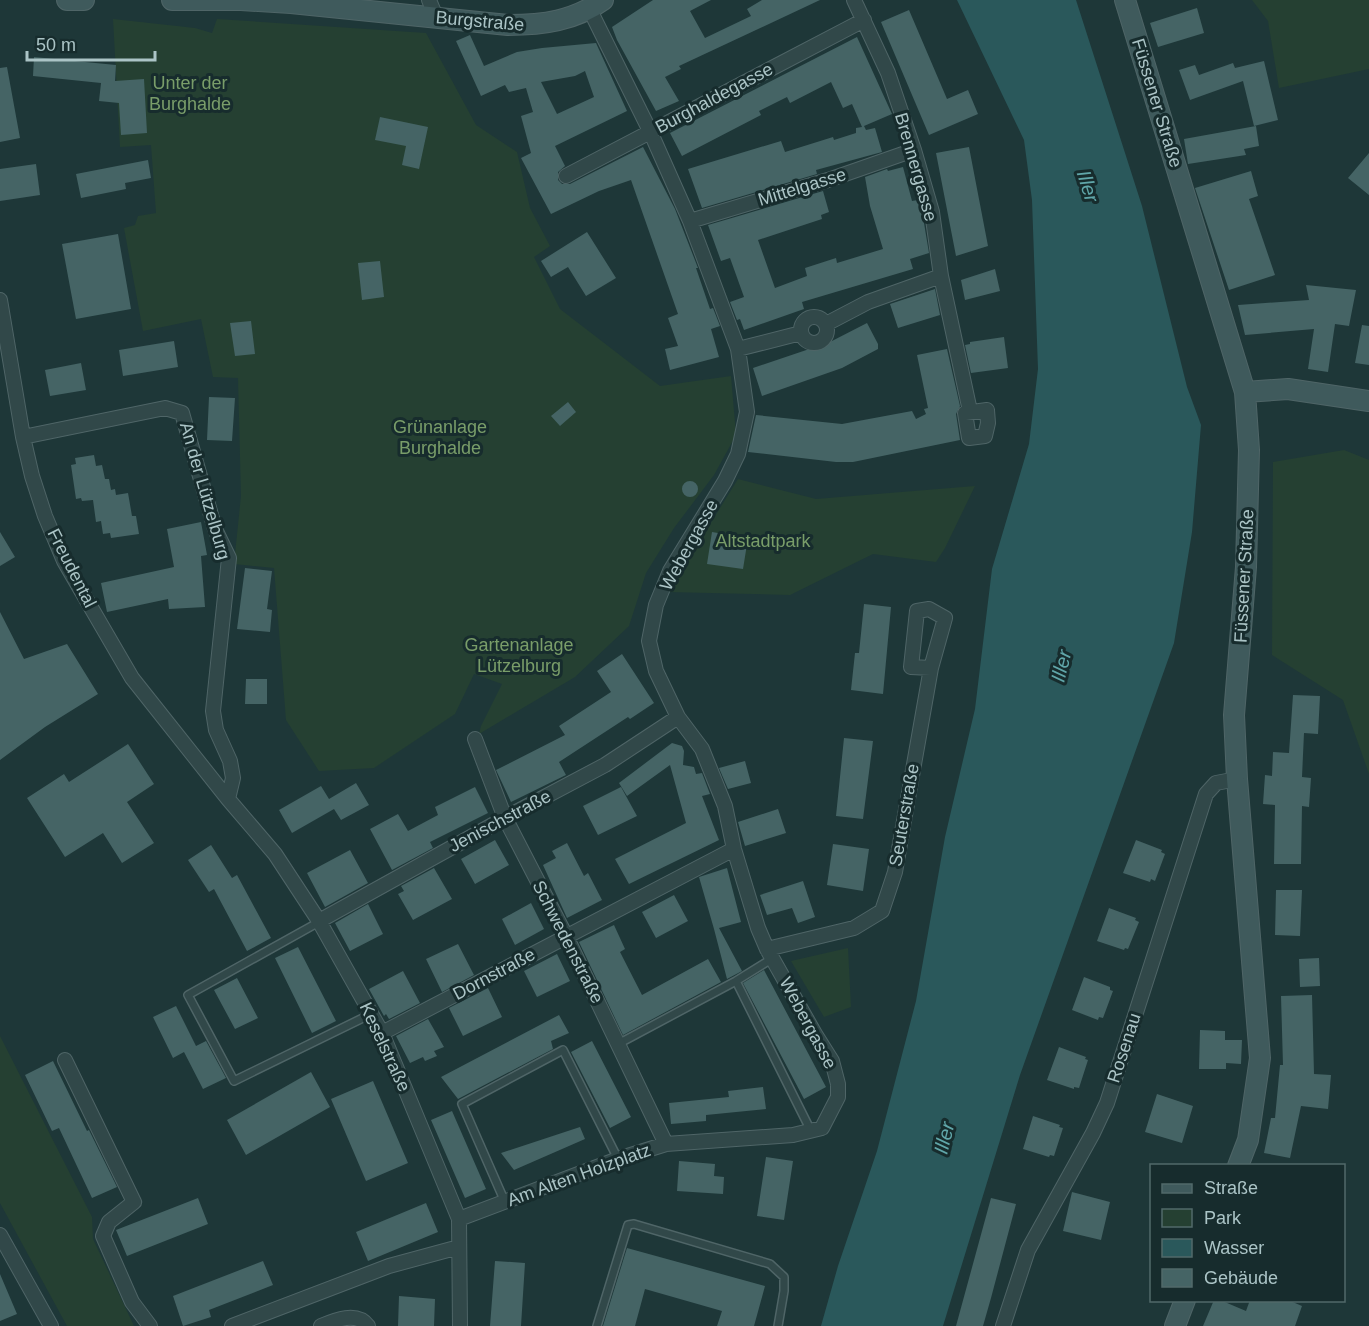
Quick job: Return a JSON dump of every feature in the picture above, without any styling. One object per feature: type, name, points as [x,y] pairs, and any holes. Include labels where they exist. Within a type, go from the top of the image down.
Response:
[{"type":"street","points":[[67,0],[84,0]]},
{"type":"street","name":"Burgstraße","points":[[172,0],[432,8],[508,25],[554,22],[578,15],[596,5]]},
{"type":"street","name":"Brennergasse","points":[[854,0],[888,73],[932,212],[941,276],[970,411]]},
{"type":"street","name":"Füssener Straße","points":[[1125,0],[1245,392],[1249,450],[1246,567],[1234,715],[1260,1058],[1248,1140],[1239,1164]]},
{"type":"street","name":"Webergasse","points":[[596,5],[690,221],[738,349],[747,412],[738,454],[725,481],[670,571],[656,606],[649,641],[657,671],[678,717],[702,749],[726,806],[734,849],[758,928],[770,954],[832,1061],[838,1083],[838,1097],[822,1128],[811,1131]]},
{"type":"street","name":"Burghaldegasse","points":[[566,176],[864,20]]},
{"type":"street","name":"Mittelgasse","points":[[690,221],[828,180],[914,150]]},
{"type":"street","points":[[826,324],[868,302],[941,276]]},
{"type":"street","name":"Freudental","points":[[0,300],[23,437],[32,476],[45,516],[64,561],[132,678],[228,799]]},
{"type":"street","points":[[811,317],[818,317],[826,324],[827,333],[818,343],[805,340],[801,333],[801,324],[811,317]]},
{"type":"street","points":[[738,349],[801,333]]},
{"type":"street","points":[[1245,392],[1288,389],[1369,401]]},
{"type":"street","name":"An der Lützelburg","points":[[23,437],[165,408],[182,413],[215,529],[229,558],[213,711],[216,730],[230,761],[233,778],[228,799]]},
{"type":"street","name":"Seuterstraße","points":[[770,954],[854,928],[882,911],[895,872],[931,668],[945,618],[929,609],[917,611],[910,667],[931,668]]},
{"type":"street","name":"Jenischstraße","points":[[319,921],[605,765],[678,717]]},
{"type":"street","name":"Schwedenstraße","points":[[475,739],[505,818],[566,936],[666,1144]]},
{"type":"street","name":"Rosenau","points":[[1003,1326],[1028,1250],[1093,1133],[1107,1103],[1206,794],[1216,783],[1237,778]]},
{"type":"street","name":"Keselstraße","points":[[228,799],[275,854],[319,921],[381,1033],[459,1219],[460,1326]]},
{"type":"street","name":"Dornstraße","points":[[381,1033],[734,849]]},
{"type":"street","points":[[65,1060],[134,1202],[109,1222],[103,1236],[132,1302],[150,1326]]},
{"type":"street","name":"Am Alten Holzplatz","points":[[459,1219],[618,1159],[666,1144],[793,1135],[811,1131]]},
{"type":"street","points":[[0,1235],[51,1326]]},
{"type":"street","points":[[232,1326],[389,1266],[459,1247]]},
{"type":"street","points":[[1175,1326],[1184,1302]]},
{"type":"street","points":[[321,1326],[345,1318],[357,1318],[368,1326]]},
{"type":"lane","points":[[319,921],[188,995],[234,1081],[371,1014]]},
{"type":"lane","points":[[618,1044],[736,981],[770,954]]},
{"type":"lane","points":[[736,981],[811,1131]]},
{"type":"lane","points":[[505,1202],[462,1104],[563,1050],[618,1159]]},
{"type":"lane","points":[[597,1326],[628,1225],[634,1224],[770,1264],[784,1277],[778,1326]]},
{"type":"green space","points":[[1252,0],[1369,0],[1369,69],[1279,88],[1268,21]]},
{"type":"green space","name":"Grünanlage Burghalde","points":[[113,19],[195,28],[212,33],[217,19],[426,33],[476,125],[517,152],[530,208],[550,246],[534,257],[560,309],[660,386],[731,376],[736,435],[714,475],[674,528],[646,573],[629,626],[575,677],[479,734],[502,684],[474,674],[455,714],[374,768],[319,771],[286,720],[274,568],[234,564],[241,496],[238,378],[213,377],[201,319],[143,331],[124,228],[135,225],[138,216],[156,213],[151,145],[120,147]]},
{"type":"green space","points":[[1344,450],[1369,460],[1369,774],[1343,700],[1272,655],[1273,462]]},
{"type":"green space","name":"Altstadtpark","points":[[738,479],[816,499],[975,486],[936,562],[873,554],[790,595],[668,592]]},
{"type":"green space","points":[[848,948],[851,1007],[824,1017],[791,961]]},
{"type":"green space","points":[[0,1036],[92,1217],[93,1239],[134,1326],[67,1326],[0,1203]]},
{"type":"water","name":"Iller","points":[[957,0],[1076,0],[1142,206],[1187,387],[1201,425],[1192,532],[1174,643],[1020,1075],[943,1326],[821,1326],[838,1266],[877,1151],[916,1001],[945,837],[975,709],[992,569],[1029,444],[1038,369],[1032,200],[1024,140]]},
{"type":"building","points":[[653,0],[711,0],[690,11],[705,38],[751,16],[747,9],[762,0],[820,0],[679,66],[681,69],[665,77],[679,101],[656,111],[612,27]]},
{"type":"building","points":[[1197,8],[1204,33],[1158,47],[1150,23]]},
{"type":"building","points":[[909,10],[947,99],[968,90],[978,114],[929,135],[881,22]]},
{"type":"building","points":[[470,35],[484,66],[517,52],[596,43],[627,111],[555,146],[565,166],[558,172],[558,180],[562,184],[570,184],[643,147],[675,209],[698,268],[696,268],[710,309],[713,308],[720,326],[711,329],[719,357],[670,370],[665,349],[678,346],[668,318],[678,314],[631,180],[599,191],[551,214],[521,158],[531,153],[521,116],[533,112],[526,88],[509,92],[505,85],[481,96],[456,41]],"holes":[[[585,71],[594,97],[557,114],[541,82],[575,76]]]},
{"type":"building","points":[[857,37],[892,114],[864,126],[866,130],[875,128],[882,152],[816,170],[817,174],[702,208],[688,169],[781,141],[785,152],[833,137],[834,140],[856,133],[856,128],[862,127],[852,104],[843,108],[831,82],[790,103],[787,97],[759,111],[761,115],[682,156],[670,133]]},
{"type":"building","points":[[34,57],[116,65],[115,81],[144,79],[147,133],[121,135],[119,103],[99,101],[101,83],[33,76]]},
{"type":"building","points":[[1264,61],[1278,120],[1254,126],[1243,81],[1190,100],[1179,70],[1195,65],[1199,75],[1233,63],[1235,68]]},
{"type":"building","points":[[7,67],[20,138],[0,142],[0,68]]},
{"type":"building","points":[[380,117],[428,127],[419,169],[402,165],[406,146],[375,140]]},
{"type":"building","points":[[1256,126],[1259,146],[1244,149],[1246,155],[1188,164],[1184,139]]},
{"type":"building","points":[[969,147],[988,246],[956,256],[936,153]]},
{"type":"building","points":[[1369,153],[1369,195],[1348,178]]},
{"type":"building","points":[[148,160],[151,178],[125,183],[126,189],[81,198],[76,174]]},
{"type":"building","points":[[36,164],[40,195],[0,201],[0,169]]},
{"type":"building","points":[[903,167],[912,201],[918,200],[929,253],[910,259],[913,269],[802,302],[804,309],[744,330],[730,302],[744,297],[730,258],[721,261],[708,225],[823,191],[829,212],[821,215],[822,219],[758,240],[775,288],[807,276],[805,268],[836,258],[837,263],[883,249],[870,206],[865,177],[887,169],[888,171]]},
{"type":"building","points":[[1251,171],[1258,196],[1249,199],[1275,275],[1229,290],[1195,188]]},
{"type":"building","points":[[587,232],[616,278],[586,296],[568,267],[551,277],[541,261]]},
{"type":"building","points":[[118,234],[131,309],[76,319],[62,244]]},
{"type":"building","points":[[380,261],[384,297],[362,300],[358,263]]},
{"type":"building","points":[[995,269],[1000,291],[965,300],[961,280]]},
{"type":"building","points":[[1306,285],[1356,290],[1349,326],[1335,324],[1328,372],[1308,369],[1314,329],[1245,335],[1238,305],[1309,300]]},
{"type":"building","points":[[935,289],[940,315],[898,328],[890,304]]},
{"type":"building","points":[[251,321],[255,354],[235,356],[230,323]]},
{"type":"building","points":[[867,323],[878,344],[878,349],[842,368],[762,396],[753,368],[830,342]]},
{"type":"building","points":[[1362,325],[1369,326],[1369,365],[1355,363]]},
{"type":"building","points":[[1004,337],[1008,368],[971,373],[965,345],[970,342]]},
{"type":"building","points":[[174,341],[178,367],[123,376],[119,350]]},
{"type":"building","points":[[947,349],[960,406],[956,414],[960,440],[853,462],[748,452],[756,415],[842,424],[912,411],[916,419],[926,414],[924,409],[928,408],[917,355]]},
{"type":"building","points":[[81,363],[86,390],[50,396],[45,370]]},
{"type":"building","points":[[209,397],[235,398],[232,441],[207,440]]},
{"type":"building","points":[[568,402],[576,412],[560,426],[551,416]]},
{"type":"building","points":[[94,455],[96,466],[102,465],[105,479],[109,479],[111,490],[115,489],[116,495],[128,493],[132,516],[136,516],[139,534],[111,538],[110,533],[103,534],[101,521],[96,522],[93,500],[76,499],[71,465],[76,464],[75,458]]},
{"type":"building","points":[[687,481],[693,481],[698,489],[696,495],[687,497],[682,492],[682,486]]},
{"type":"building","points":[[201,522],[207,555],[201,556],[205,607],[169,609],[168,599],[107,612],[101,583],[174,567],[167,529]]},
{"type":"building","points":[[0,532],[15,557],[0,566]]},
{"type":"building","points":[[712,532],[748,538],[743,569],[707,564]]},
{"type":"building","points":[[245,568],[272,571],[267,609],[272,610],[270,632],[237,629]]},
{"type":"building","points":[[864,604],[891,607],[883,694],[851,690],[855,653],[859,653]]},
{"type":"building","points":[[0,612],[24,659],[67,644],[98,694],[45,727],[0,760]]},
{"type":"building","points":[[622,654],[654,703],[630,719],[628,717],[559,762],[566,775],[511,802],[496,770],[565,735],[559,726],[611,692],[597,671]]},
{"type":"building","points":[[246,679],[267,679],[267,704],[245,704]]},
{"type":"building","points":[[1293,695],[1320,696],[1318,734],[1304,733],[1302,777],[1311,778],[1309,807],[1302,806],[1301,864],[1274,864],[1275,805],[1263,804],[1265,775],[1272,776],[1273,752],[1289,753]]},
{"type":"building","points":[[844,738],[873,741],[863,819],[836,816]]},
{"type":"building","points":[[672,743],[682,746],[683,765],[694,767],[696,774],[702,773],[710,794],[702,796],[719,840],[629,884],[615,859],[686,823],[670,765],[627,796],[619,783]]},
{"type":"building","points":[[128,744],[154,784],[127,802],[154,843],[122,863],[103,833],[65,857],[27,798],[64,774],[69,782]]},
{"type":"building","points":[[745,761],[751,783],[728,789],[719,768]]},
{"type":"building","points":[[356,783],[369,805],[341,820],[334,809],[292,833],[279,810],[321,786],[329,799]]},
{"type":"building","points":[[475,787],[488,813],[430,842],[433,848],[392,870],[370,829],[398,814],[408,831],[438,815],[435,807]]},
{"type":"building","points":[[621,787],[637,816],[598,835],[583,806]]},
{"type":"building","points":[[778,809],[786,833],[745,846],[738,822]]},
{"type":"building","points":[[495,840],[509,865],[475,884],[461,859]]},
{"type":"building","points":[[1136,840],[1162,850],[1161,852],[1165,854],[1155,881],[1151,879],[1150,882],[1123,873]]},
{"type":"building","points":[[567,843],[584,876],[588,873],[602,900],[567,918],[543,865],[556,858],[552,851]]},
{"type":"building","points":[[833,844],[869,849],[863,891],[827,885]]},
{"type":"building","points":[[211,845],[232,878],[237,875],[271,938],[247,951],[214,889],[209,892],[188,860]]},
{"type":"building","points":[[350,850],[368,883],[325,907],[307,873]]},
{"type":"building","points":[[434,868],[452,899],[413,920],[398,894],[404,891],[401,886]]},
{"type":"building","points":[[727,868],[741,922],[719,928],[742,971],[727,979],[699,877]]},
{"type":"building","points":[[803,881],[815,917],[798,923],[792,908],[767,915],[760,895]]},
{"type":"building","points":[[1276,890],[1302,890],[1300,936],[1275,935]]},
{"type":"building","points":[[674,895],[688,921],[656,938],[642,912]]},
{"type":"building","points":[[531,903],[544,929],[515,945],[502,919]]},
{"type":"building","points":[[368,904],[383,934],[350,951],[335,923]]},
{"type":"building","points":[[1109,908],[1136,918],[1135,920],[1139,922],[1128,949],[1124,950],[1097,941]]},
{"type":"building","points":[[614,925],[625,949],[620,952],[642,995],[708,959],[721,982],[623,1035],[579,942]]},
{"type":"building","points":[[458,944],[474,975],[442,992],[426,959]]},
{"type":"building","points":[[298,947],[336,1021],[312,1033],[275,958]]},
{"type":"building","points":[[557,954],[570,981],[537,997],[524,971]]},
{"type":"building","points":[[1319,958],[1320,986],[1300,987],[1299,959]]},
{"type":"building","points":[[764,970],[826,1087],[804,1099],[743,983]]},
{"type":"building","points":[[403,971],[420,1003],[389,1019],[386,1014],[384,1016],[369,989]]},
{"type":"building","points":[[1084,977],[1110,987],[1113,991],[1103,1018],[1099,1017],[1098,1020],[1072,1010]]},
{"type":"building","points":[[237,978],[258,1018],[235,1029],[214,990]]},
{"type":"building","points":[[488,988],[502,1017],[463,1036],[449,1008]]},
{"type":"building","points":[[1312,995],[1314,1074],[1331,1075],[1328,1109],[1301,1106],[1290,1158],[1264,1153],[1271,1118],[1275,1118],[1280,1065],[1283,1065],[1281,996]]},
{"type":"building","points":[[176,1006],[196,1046],[206,1041],[226,1078],[203,1089],[184,1052],[173,1058],[153,1017]]},
{"type":"building","points":[[559,1015],[569,1033],[551,1041],[553,1049],[458,1099],[441,1077]]},
{"type":"building","points":[[428,1019],[444,1047],[434,1051],[437,1056],[425,1061],[423,1057],[410,1063],[396,1036]]},
{"type":"building","points":[[1200,1030],[1225,1031],[1225,1040],[1242,1040],[1241,1064],[1226,1063],[1226,1069],[1199,1069]]},
{"type":"building","points":[[592,1041],[631,1117],[610,1128],[571,1052]]},
{"type":"building","points":[[1059,1047],[1086,1057],[1085,1059],[1088,1060],[1079,1088],[1074,1087],[1074,1089],[1047,1080]]},
{"type":"building","points":[[53,1061],[117,1187],[92,1198],[59,1128],[52,1131],[25,1075]]},
{"type":"building","points":[[311,1072],[330,1107],[246,1155],[227,1120]]},
{"type":"building","points":[[373,1081],[408,1163],[366,1181],[331,1099]]},
{"type":"building","points":[[763,1087],[766,1109],[706,1115],[706,1121],[671,1124],[669,1103],[729,1097],[728,1091]]},
{"type":"building","points":[[1157,1094],[1193,1106],[1182,1143],[1145,1132]]},
{"type":"building","points":[[452,1111],[486,1189],[465,1198],[431,1120]]},
{"type":"building","points":[[1033,1116],[1063,1128],[1054,1156],[1049,1157],[1023,1149]]},
{"type":"building","points":[[580,1127],[585,1139],[514,1170],[501,1153]]},
{"type":"building","points":[[766,1157],[793,1161],[784,1220],[757,1216]]},
{"type":"building","points":[[679,1161],[715,1164],[714,1176],[724,1177],[723,1194],[677,1191]]},
{"type":"building","points":[[1072,1192],[1110,1202],[1101,1240],[1063,1231]]},
{"type":"building","points":[[198,1198],[208,1224],[127,1256],[116,1230]]},
{"type":"building","points":[[991,1198],[1016,1204],[991,1298],[983,1326],[956,1326]]},
{"type":"building","points":[[426,1203],[438,1232],[368,1261],[356,1232]]},
{"type":"building","points":[[627,1248],[765,1286],[754,1326],[717,1326],[722,1311],[645,1289],[635,1326],[603,1326]]},
{"type":"building","points":[[263,1261],[273,1285],[209,1310],[211,1317],[183,1326],[173,1296]]},
{"type":"building","points":[[495,1261],[525,1263],[521,1326],[490,1326]]},
{"type":"building","points":[[0,1274],[17,1314],[0,1321]]},
{"type":"building","points":[[399,1296],[435,1299],[434,1326],[398,1326]]},
{"type":"building","points":[[1213,1302],[1225,1302],[1246,1311],[1249,1302],[1293,1302],[1302,1306],[1295,1326],[1203,1326]]},
{"type":"park label","name":"Unter der Burghalde","points":[[190,94]]},
{"type":"park label","name":"Gartenanlage Lützelburg","points":[[519,655]]}]
